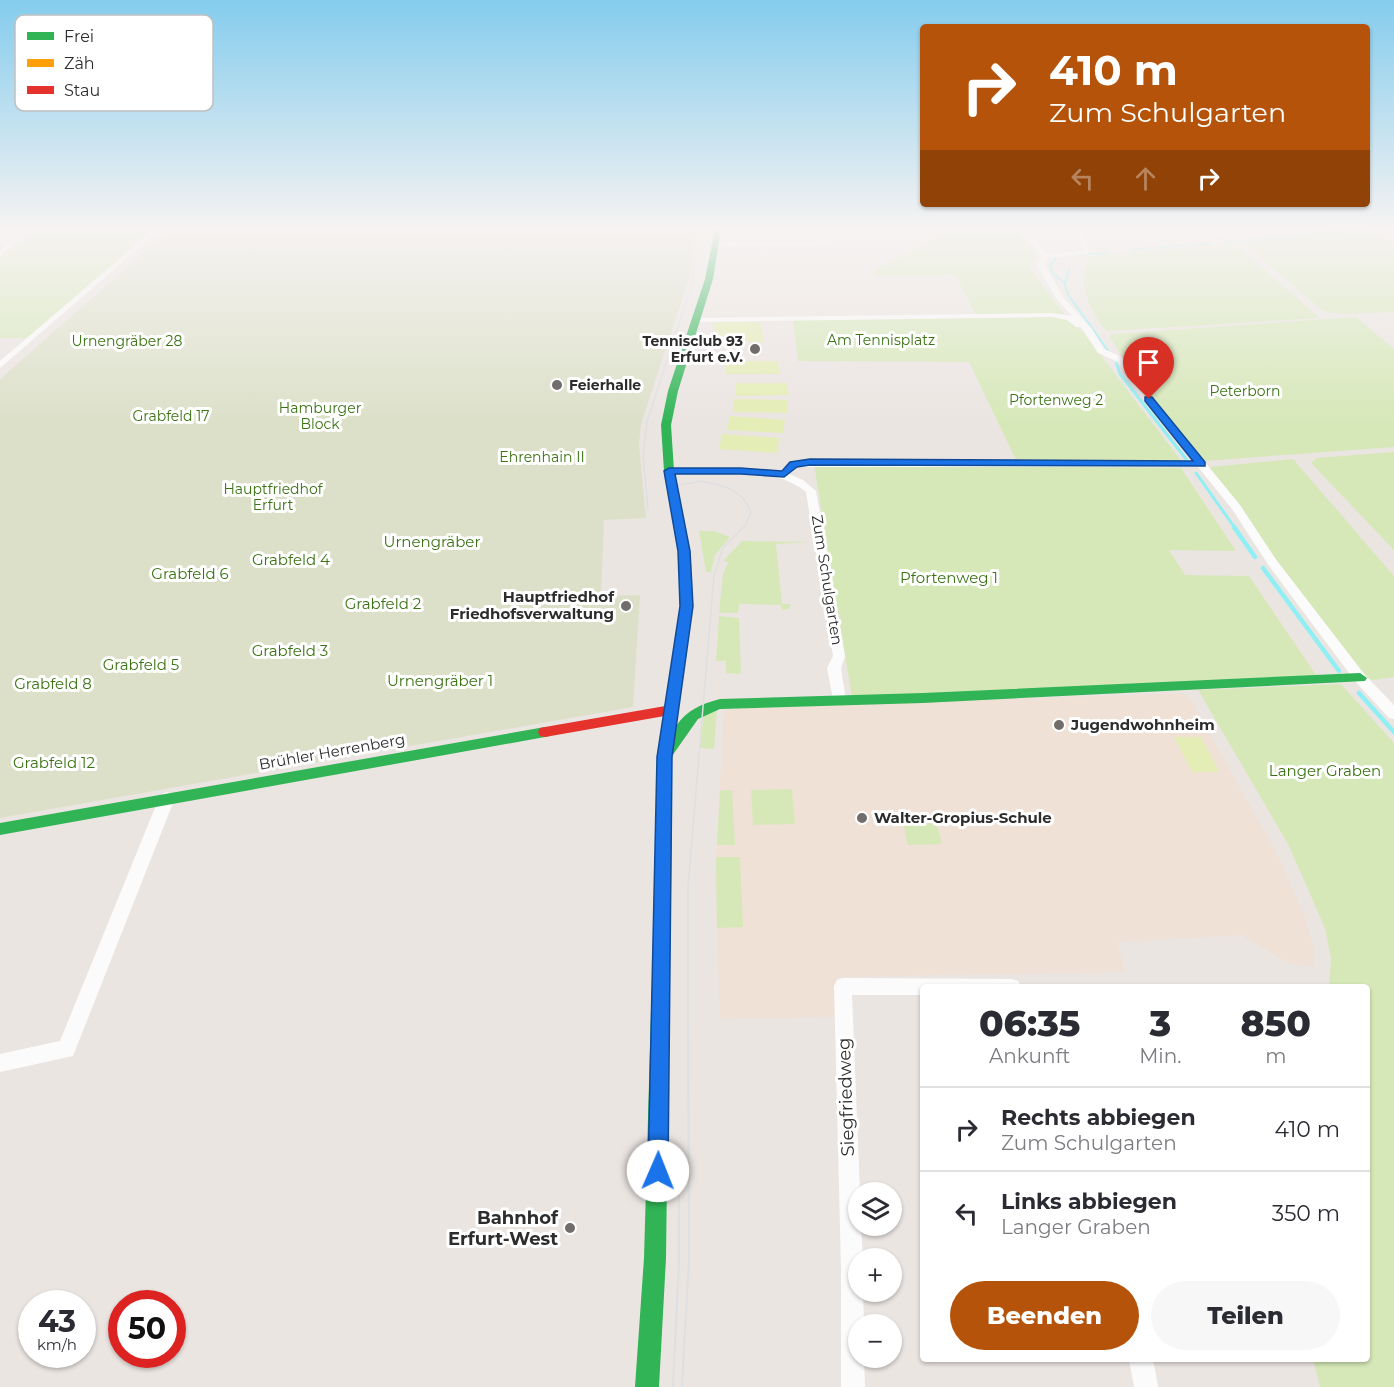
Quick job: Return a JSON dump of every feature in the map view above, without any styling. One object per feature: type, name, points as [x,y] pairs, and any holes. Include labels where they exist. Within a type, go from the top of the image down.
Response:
[{"type":"main road","points":[[646,1387],[656,1258],[665,757],[686,606],[684,551],[669,471],[666,425],[705,294]]},
{"type":"main road","points":[[665,757],[681,734],[686,719],[702,707],[720,704],[839,701],[1360,678]]},
{"type":"main road","name":"Brühler Herrenberg","points":[[0,829],[671,710]]},
{"type":"street","points":[[0,365],[83,294]]},
{"type":"street","points":[[1057,294],[1089,331],[1101,351],[1121,360],[1138,386],[1236,507],[1273,563],[1360,678],[1394,714]]},
{"type":"street","points":[[697,320],[1052,315],[1069,318],[1089,331]]},
{"type":"street","name":"Zum Schulgarten","points":[[784,474],[794,464],[810,462],[1201,464]]},
{"type":"street","name":"Zum Schulgarten","points":[[669,471],[741,471],[784,474],[806,485],[814,497],[839,656],[834,669],[839,701]]},
{"type":"street","points":[[0,1063],[66,1049],[167,798]]},
{"type":"street","name":"Siegfriedweg","points":[[854,1387],[843,986],[920,986]]},
{"type":"street","points":[[1141,1362],[1146,1387]]},
{"type":"shaded area","points":[[1183,693],[1192,702],[1277,854],[1304,914],[1315,952],[1313,966],[1290,964],[1241,935],[1117,942],[1125,972],[836,977],[837,1017],[720,1019],[715,874],[724,709]]},
{"type":"green space","points":[[0,294],[79,294],[28,338],[0,338]]},
{"type":"green space","name":"Hauptfriedhof Erfurt","points":[[97,294],[684,294],[641,424],[639,444],[646,518],[604,520],[601,596],[640,595],[633,707],[0,818],[0,379]]},
{"type":"green space","points":[[965,294],[1049,294],[1064,314],[976,314]]},
{"type":"green space","points":[[1086,294],[1292,294],[1320,318],[1106,331]]},
{"type":"green space","points":[[1303,294],[1394,294],[1394,312],[1342,314],[1323,311]]},
{"type":"green space","name":"Pfortenweg 2","points":[[1053,317],[1066,319],[1084,333],[1182,462],[1017,462],[969,362],[798,361],[793,319]]},
{"type":"green space","name":"Peterborn","points":[[1356,317],[1394,349],[1394,447],[1203,461],[1142,387],[1109,336],[1114,334]]},
{"type":"green space","points":[[714,322],[761,322],[764,342],[715,342]]},
{"type":"green space","points":[[725,361],[778,361],[780,374],[726,374]]},
{"type":"green space","points":[[735,383],[787,383],[789,395],[736,396]]},
{"type":"green space","points":[[733,399],[787,400],[788,413],[733,412]]},
{"type":"green space","points":[[730,416],[785,420],[783,433],[727,430]]},
{"type":"green space","points":[[722,434],[779,438],[777,453],[719,449]]},
{"type":"green space","points":[[1394,452],[1394,550],[1311,463],[1317,458]]},
{"type":"green space","points":[[1293,459],[1394,576],[1394,677],[1373,680],[1367,678],[1210,469],[1211,467]]},
{"type":"green space","name":"Pfortenweg 1","points":[[814,464],[1181,468],[1236,551],[1169,550],[1185,575],[1249,576],[1316,675],[852,697]]},
{"type":"green space","points":[[699,531],[714,531],[730,537],[715,555],[711,572],[706,572]]},
{"type":"green space","points":[[742,541],[812,542],[776,544],[782,604],[791,604],[789,609],[782,610],[781,605],[739,604],[738,613],[719,613],[723,574],[728,562],[723,561]]},
{"type":"green space","points":[[719,616],[739,618],[740,674],[726,673],[726,661],[716,661]]},
{"type":"green space","name":"Langer Graben","points":[[1341,684],[1394,743],[1394,1387],[1320,1387],[1314,1362],[1370,1362],[1370,984],[1329,984],[1331,959],[1325,928],[1288,844],[1198,690]]},
{"type":"green space","points":[[717,709],[714,749],[700,748],[704,711]]},
{"type":"green space","points":[[1174,737],[1201,737],[1219,772],[1192,772]]},
{"type":"green space","points":[[792,789],[795,824],[753,825],[751,790]]},
{"type":"green space","points":[[732,790],[735,845],[717,845],[720,791]]},
{"type":"green space","points":[[902,817],[935,817],[942,844],[908,845]]},
{"type":"green space","points":[[716,857],[740,857],[743,927],[717,928]]},
{"type":"waterway","points":[[1068,294],[1109,352]]},
{"type":"waterway","points":[[1116,363],[1120,374],[1186,459]]},
{"type":"waterway","points":[[1196,473],[1235,528]]},
{"type":"waterway","points":[[1234,527],[1255,557]]},
{"type":"waterway","points":[[1263,568],[1339,671]]},
{"type":"waterway","points":[[1359,693],[1394,732]]},
{"type":"tram line","points":[[648,510],[643,455],[647,422],[689,294]]},
{"type":"tram line","points":[[672,486],[700,482]]},
{"type":"tram line","points":[[688,1024],[688,887],[714,575],[723,548],[745,526],[751,512],[736,492],[722,486],[700,482]]},
{"type":"tram line","points":[[682,1387],[689,1259],[688,1024]]},
{"type":"tram line","points":[[673,1387],[679,1261],[679,1150]]},
{"type":"traffic: fast","points":[[664,832],[665,757],[686,606],[684,551],[669,471],[666,425],[673,391],[704,294]]},
{"type":"traffic: fast","points":[[668,752],[693,715],[720,704],[923,698],[1360,678]]},
{"type":"traffic: fast","points":[[0,829],[545,732]]},
{"type":"traffic: fast","points":[[647,1387],[655,1258],[660,1013]]},
{"type":"traffic: slow","points":[[660,1013],[664,832]]},
{"type":"traffic: jam","points":[[545,732],[671,710]]},
{"type":"place","name":"Tennisclub 93 Erfurt e.V.","points":[[755,349]]},
{"type":"place","name":"Feierhalle","points":[[557,385]]},
{"type":"place","name":"Hauptfriedhof Friedhofsverwaltung","points":[[626,606]]},
{"type":"place","name":"Jugendwohnheim","points":[[1059,725]]},
{"type":"place","name":"Walter-Gropius-Schule","points":[[862,818]]},
{"type":"place","name":"Bahnhof Erfurt-West","points":[[570,1228]]},
{"type":"route","points":[[658,1171],[662,815],[665,757],[686,606],[684,551],[669,471],[741,471],[784,474],[794,464],[801,462],[1181,466],[1201,464],[1149,399]]},
{"type":"park label","name":"Am Tennisplatz","points":[[881,340]]},
{"type":"park label","name":"Urnengräber 28","points":[[127,341]]},
{"type":"park label","name":"Grabfeld 17","points":[[171,416]]},
{"type":"park label","name":"Hamburger Block","points":[[320,416]]},
{"type":"park label","name":"Ehrenhain II","points":[[542,457]]},
{"type":"park label","name":"Urnengräber","points":[[432,542]]},
{"type":"park label","name":"Grabfeld 4","points":[[291,560]]},
{"type":"park label","name":"Grabfeld 6","points":[[190,574]]},
{"type":"park label","name":"Grabfeld 2","points":[[383,604]]},
{"type":"park label","name":"Grabfeld 3","points":[[290,651]]},
{"type":"park label","name":"Grabfeld 5","points":[[141,665]]},
{"type":"park label","name":"Urnengräber 1","points":[[440,681]]},
{"type":"park label","name":"Grabfeld 8","points":[[53,684]]},
{"type":"park label","name":"Grabfeld 12","points":[[54,763]]}]
